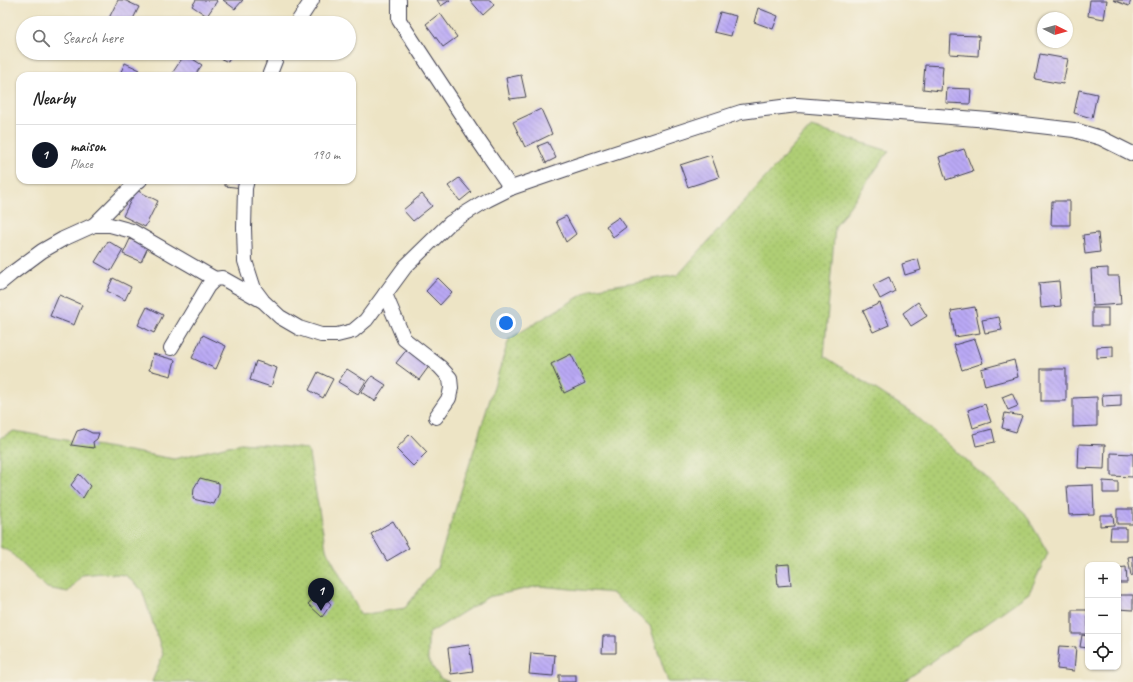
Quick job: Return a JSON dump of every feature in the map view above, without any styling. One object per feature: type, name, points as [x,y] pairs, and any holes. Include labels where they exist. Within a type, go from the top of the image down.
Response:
[{"type":"street","points":[[302,16],[312,0]]},
{"type":"street","points":[[399,0],[399,20],[511,188]]},
{"type":"street","points":[[271,72],[275,60]]},
{"type":"street","points":[[246,184],[244,220],[245,261],[254,289],[263,301],[280,317],[299,328],[322,335],[337,335],[353,331],[366,320],[405,267],[450,223],[487,200],[511,188],[588,161],[741,112],[797,105],[989,120],[1074,130],[1101,138],[1133,154]]},
{"type":"street","points":[[0,283],[42,251],[94,225],[136,184]]},
{"type":"street","points":[[94,225],[110,225],[132,231],[176,255],[215,279]]},
{"type":"street","points":[[171,348],[208,286],[215,279],[222,278],[263,301]]},
{"type":"street","points":[[385,294],[404,339],[450,378],[451,388],[449,398],[436,417]]},
{"type":"green space","points":[[811,127],[889,151],[835,227],[824,356],[914,414],[1025,513],[1048,553],[1029,593],[903,682],[668,682],[650,626],[612,593],[539,586],[488,597],[428,634],[428,660],[440,678],[449,682],[152,682],[163,654],[142,590],[125,575],[103,573],[82,575],[68,592],[47,588],[10,552],[0,547],[0,438],[14,431],[174,459],[241,443],[308,449],[326,549],[361,615],[405,608],[437,567],[509,339],[592,289],[678,275]]},
{"type":"building","points":[[118,0],[124,0],[139,7],[134,16],[110,16]]},
{"type":"building","points":[[196,0],[217,1],[207,16],[192,6]]},
{"type":"building","points":[[223,0],[243,0],[235,9]]},
{"type":"building","points":[[437,0],[450,0],[441,6]]},
{"type":"building","points":[[470,0],[490,0],[494,5],[483,15]]},
{"type":"building","points":[[1090,0],[1107,0],[1104,19],[1088,16]]},
{"type":"building","points":[[1113,0],[1131,0],[1129,6]]},
{"type":"building","points":[[758,8],[778,16],[773,29],[754,22]]},
{"type":"building","points":[[720,12],[736,16],[731,36],[714,32]]},
{"type":"building","points":[[440,13],[457,37],[443,47],[426,24]]},
{"type":"building","points":[[951,35],[979,36],[978,56],[950,54]]},
{"type":"building","points":[[1040,54],[1068,59],[1063,84],[1035,79]]},
{"type":"building","points":[[181,60],[194,60],[202,65],[197,72],[173,72]]},
{"type":"building","points":[[125,63],[140,70],[139,72],[121,72]]},
{"type":"building","points":[[925,65],[943,66],[941,91],[923,89]]},
{"type":"building","points":[[521,75],[526,97],[510,99],[506,78]]},
{"type":"building","points":[[947,88],[971,89],[970,104],[946,103]]},
{"type":"building","points":[[1079,90],[1097,94],[1092,118],[1074,113]]},
{"type":"building","points":[[541,109],[552,134],[525,147],[513,122]]},
{"type":"building","points":[[548,142],[556,158],[546,163],[538,146]]},
{"type":"building","points":[[964,149],[973,171],[946,180],[939,157]]},
{"type":"building","points":[[711,155],[719,177],[688,187],[680,165]]},
{"type":"building","points":[[459,178],[471,192],[460,201],[448,186]]},
{"type":"building","points":[[225,184],[243,184],[243,188],[225,186]]},
{"type":"building","points":[[136,190],[158,201],[145,227],[123,216]]},
{"type":"building","points":[[422,194],[432,206],[413,221],[403,210]]},
{"type":"building","points":[[1052,201],[1070,201],[1070,225],[1051,225]]},
{"type":"building","points":[[566,216],[576,234],[566,242],[556,221]]},
{"type":"building","points":[[619,217],[626,227],[613,237],[606,226]]},
{"type":"building","points":[[1098,233],[1100,252],[1085,254],[1083,235]]},
{"type":"building","points":[[130,239],[148,247],[141,262],[123,254]]},
{"type":"building","points":[[108,241],[123,250],[111,271],[95,262]]},
{"type":"building","points":[[918,259],[921,270],[905,275],[902,264]]},
{"type":"building","points":[[1108,268],[1108,276],[1119,276],[1121,304],[1093,306],[1091,269]]},
{"type":"building","points":[[889,277],[895,291],[880,299],[873,285]]},
{"type":"building","points":[[113,278],[131,287],[125,300],[107,291]]},
{"type":"building","points":[[438,278],[452,292],[440,305],[426,291]]},
{"type":"building","points":[[1059,281],[1061,306],[1041,308],[1039,283]]},
{"type":"building","points":[[59,295],[82,305],[74,325],[50,316]]},
{"type":"building","points":[[918,302],[927,316],[911,326],[903,313]]},
{"type":"building","points":[[880,303],[889,325],[873,332],[863,311]]},
{"type":"building","points":[[147,307],[163,315],[154,333],[138,325]]},
{"type":"building","points":[[975,307],[980,333],[955,337],[951,311]]},
{"type":"building","points":[[1092,308],[1108,308],[1108,326],[1092,326]]},
{"type":"building","points":[[999,317],[1002,330],[985,333],[982,320]]},
{"type":"building","points":[[203,335],[226,346],[216,369],[192,358]]},
{"type":"building","points":[[975,339],[983,363],[962,370],[954,345]]},
{"type":"building","points":[[1113,346],[1113,357],[1097,358],[1097,347]]},
{"type":"building","points":[[408,348],[430,365],[419,380],[396,363]]},
{"type":"building","points":[[153,354],[175,360],[171,376],[149,370]]},
{"type":"building","points":[[571,354],[585,383],[564,393],[551,364]]},
{"type":"building","points":[[1014,360],[1018,377],[985,386],[981,369]]},
{"type":"building","points":[[256,361],[277,368],[271,387],[250,380]]},
{"type":"building","points":[[347,369],[366,381],[358,394],[338,382]]},
{"type":"building","points":[[1041,369],[1066,369],[1066,401],[1041,401]]},
{"type":"building","points":[[318,372],[333,379],[323,398],[309,390]]},
{"type":"building","points":[[372,376],[386,385],[375,401],[361,392]]},
{"type":"building","points":[[1012,393],[1018,406],[1008,410],[1002,397]]},
{"type":"building","points":[[1121,394],[1121,406],[1103,407],[1102,395]]},
{"type":"building","points":[[1097,397],[1097,426],[1073,427],[1073,398]]},
{"type":"building","points":[[985,404],[991,422],[973,428],[968,410]]},
{"type":"building","points":[[1005,413],[1022,416],[1016,432],[1002,428]]},
{"type":"building","points":[[84,429],[92,433],[99,433],[97,439],[93,442],[94,448],[71,445],[77,431]]},
{"type":"building","points":[[992,429],[995,442],[976,446],[973,434]]},
{"type":"building","points":[[410,434],[427,452],[413,466],[396,449]]},
{"type":"building","points":[[1079,444],[1105,445],[1104,469],[1078,468]]},
{"type":"building","points":[[1111,453],[1133,454],[1133,477],[1111,476]]},
{"type":"building","points":[[79,474],[90,486],[83,498],[71,485]]},
{"type":"building","points":[[200,478],[219,483],[219,493],[214,504],[193,499],[194,488]]},
{"type":"building","points":[[1103,481],[1118,482],[1118,493],[1103,493]]},
{"type":"building","points":[[1093,485],[1094,514],[1069,515],[1067,486]]},
{"type":"building","points":[[1117,509],[1133,509],[1133,524],[1117,524]]},
{"type":"building","points":[[1100,515],[1113,515],[1114,525],[1100,526]]},
{"type":"building","points":[[393,521],[409,548],[387,561],[371,534]]},
{"type":"building","points":[[1111,528],[1126,528],[1126,540],[1110,540]]},
{"type":"building","points":[[1133,556],[1133,575],[1131,576],[1128,557]]},
{"type":"building","points":[[789,564],[791,585],[778,586],[776,565]]},
{"type":"building","points":[[1126,567],[1127,583],[1121,583],[1121,568]]},
{"type":"building","points":[[319,592],[331,604],[322,617],[308,604]]},
{"type":"building","points":[[1121,595],[1133,595],[1133,610],[1121,609]]},
{"type":"building","points":[[1072,610],[1085,610],[1085,634],[1072,634]]},
{"type":"building","points":[[1082,635],[1085,636],[1085,648],[1080,647]]},
{"type":"building","points":[[603,636],[616,636],[616,653],[602,653]]},
{"type":"building","points":[[469,645],[473,671],[451,674],[448,648]]},
{"type":"building","points":[[1059,646],[1076,647],[1074,671],[1057,669]]},
{"type":"building","points":[[531,653],[555,655],[553,676],[529,674]]},
{"type":"building","points":[[559,675],[576,675],[576,682],[559,682]]},
{"type":"place","name":"maison","points":[[321,611]]}]
